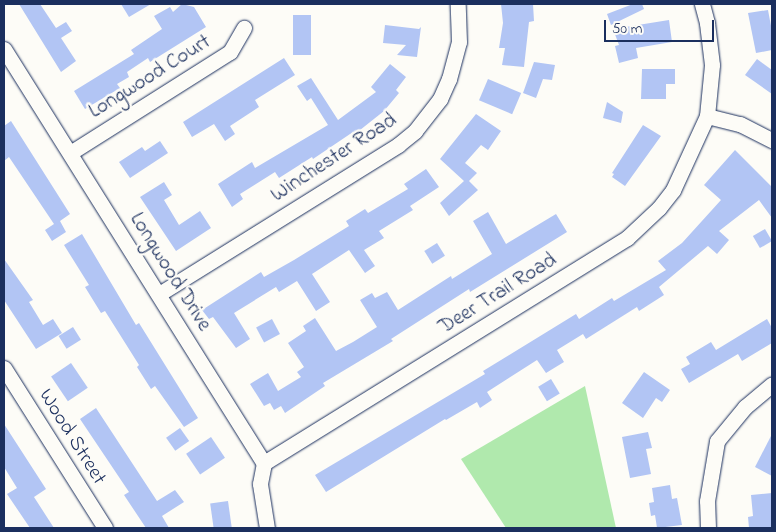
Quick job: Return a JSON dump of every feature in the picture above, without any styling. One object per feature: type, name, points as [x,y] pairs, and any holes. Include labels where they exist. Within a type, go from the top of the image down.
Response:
[{"type":"street","name":"Winchester Road","points":[[159,294],[398,145],[415,131],[440,99],[449,79],[459,42],[458,4]]},
{"type":"street","name":"Deer Trail Road","points":[[264,463],[627,238],[659,208],[674,190],[707,116],[712,65],[707,23],[702,4]]},
{"type":"street","name":"Longwood Court","points":[[70,153],[230,52],[244,28]]},
{"type":"street","name":"Longwood Drive","points":[[4,49],[264,463]]},
{"type":"street","points":[[707,116],[740,124],[772,140]]},
{"type":"street","name":"Wood Street","points":[[4,368],[105,528]]},
{"type":"street","points":[[708,528],[707,501],[717,441],[745,407],[772,384]]},
{"type":"street","points":[[264,463],[260,484],[267,528]]},
{"type":"green space","points":[[585,386],[616,528],[506,528],[461,459]]},
{"type":"building","points":[[19,4],[40,4],[56,28],[66,22],[72,31],[61,38],[76,61],[61,72]]},
{"type":"building","points":[[121,4],[151,4],[129,17]]},
{"type":"building","points":[[182,4],[194,7],[206,27],[150,62],[148,58],[127,72],[129,77],[117,84],[120,88],[85,109],[74,91],[134,54],[131,50],[162,29],[154,16],[170,7],[173,12]]},
{"type":"building","points":[[501,4],[533,4],[534,21],[529,22],[524,67],[502,65],[505,48],[499,48],[503,23]]},
{"type":"building","points":[[633,4],[642,4],[644,9],[611,25],[607,14]]},
{"type":"building","points":[[768,10],[772,31],[772,50],[756,53],[748,13]]},
{"type":"building","points":[[293,15],[311,15],[311,55],[293,55]]},
{"type":"building","points":[[669,20],[672,42],[636,48],[638,58],[619,63],[615,46],[619,45],[613,29]]},
{"type":"building","points":[[385,25],[419,29],[421,27],[417,57],[397,55],[406,45],[383,43]]},
{"type":"building","points":[[284,58],[295,75],[255,100],[259,107],[230,126],[235,134],[225,141],[214,124],[192,137],[183,122]]},
{"type":"building","points":[[757,59],[772,70],[772,94],[745,75]]},
{"type":"building","points":[[534,62],[555,65],[552,80],[543,79],[536,98],[523,93]]},
{"type":"building","points":[[390,64],[406,77],[396,90],[399,93],[384,111],[355,134],[353,132],[313,159],[312,157],[279,178],[275,172],[240,194],[243,199],[232,207],[218,184],[252,162],[255,168],[328,125],[311,98],[307,101],[297,86],[311,78],[338,120],[376,92],[371,87]]},
{"type":"building","points":[[642,69],[675,69],[675,84],[666,84],[666,99],[641,99]]},
{"type":"building","points":[[488,79],[521,93],[512,114],[479,100]]},
{"type":"building","points":[[607,102],[623,112],[621,123],[603,118]]},
{"type":"building","points":[[476,114],[501,131],[488,150],[481,145],[465,163],[477,173],[469,181],[478,190],[449,216],[440,203],[464,181],[440,159]]},
{"type":"building","points":[[11,121],[70,214],[60,221],[66,232],[52,241],[45,230],[54,224],[9,157],[4,161],[4,126]]},
{"type":"building","points":[[643,125],[661,136],[625,186],[612,177],[614,174],[612,173]]},
{"type":"building","points":[[160,141],[168,153],[130,178],[119,162],[142,147],[145,151]]},
{"type":"building","points":[[735,150],[772,187],[772,218],[759,200],[719,231],[729,240],[717,254],[708,246],[659,287],[664,295],[639,311],[637,307],[586,339],[583,334],[557,350],[564,362],[546,373],[537,360],[487,392],[492,400],[480,408],[477,402],[445,419],[326,492],[315,475],[485,374],[483,371],[576,314],[579,319],[612,298],[614,301],[666,270],[658,261],[682,243],[721,200],[704,185]]},
{"type":"building","points":[[426,169],[439,187],[410,206],[413,210],[379,231],[384,238],[364,250],[375,266],[365,273],[349,250],[312,274],[330,302],[316,311],[297,281],[279,292],[276,287],[234,313],[250,339],[236,348],[213,317],[209,319],[202,310],[261,272],[264,277],[349,226],[346,221],[365,209],[368,213],[408,189],[404,184]]},
{"type":"building","points":[[164,182],[172,195],[164,200],[179,225],[200,211],[211,228],[176,251],[140,197]]},
{"type":"building","points":[[488,212],[506,244],[556,214],[567,232],[470,292],[469,289],[391,339],[393,341],[323,383],[325,386],[285,413],[281,406],[274,410],[270,403],[264,406],[250,384],[268,373],[278,391],[301,377],[297,372],[304,367],[288,343],[306,331],[303,326],[315,318],[336,351],[353,342],[377,327],[360,300],[372,293],[375,298],[387,292],[398,310],[451,276],[452,279],[492,254],[473,221]]},
{"type":"building","points":[[765,229],[772,241],[760,248],[753,236]]},
{"type":"building","points":[[82,234],[136,325],[139,323],[198,418],[184,427],[155,386],[151,389],[137,367],[139,365],[105,311],[101,313],[85,287],[89,285],[64,245]]},
{"type":"building","points":[[437,243],[445,256],[432,264],[424,251]]},
{"type":"building","points":[[4,259],[33,300],[29,302],[43,325],[53,319],[62,333],[36,349],[4,300]]},
{"type":"building","points":[[272,319],[280,334],[264,342],[256,327]]},
{"type":"building","points":[[767,319],[772,328],[772,343],[742,361],[738,354],[689,383],[681,369],[690,364],[686,357],[711,342],[716,350]]},
{"type":"building","points":[[73,327],[81,340],[67,349],[59,336]]},
{"type":"building","points":[[71,363],[88,388],[68,401],[51,376]]},
{"type":"building","points":[[644,372],[670,390],[662,402],[656,398],[643,418],[622,403]]},
{"type":"building","points":[[551,379],[560,394],[547,401],[538,387]]},
{"type":"building","points":[[96,408],[157,501],[175,490],[184,502],[162,516],[169,528],[146,528],[124,495],[129,492],[80,419]]},
{"type":"building","points":[[4,424],[46,489],[34,497],[54,528],[30,528],[7,494],[17,488],[4,467]]},
{"type":"building","points":[[180,428],[189,441],[175,451],[166,438]]},
{"type":"building","points":[[648,432],[652,448],[646,449],[651,474],[630,478],[622,437]]},
{"type":"building","points":[[772,434],[772,476],[755,467]]},
{"type":"building","points":[[211,437],[225,458],[200,475],[186,454]]},
{"type":"building","points":[[670,485],[672,499],[677,498],[682,525],[657,528],[655,515],[651,516],[649,503],[654,502],[652,488]]},
{"type":"building","points":[[772,493],[772,528],[749,528],[748,517],[753,516],[751,495]]},
{"type":"building","points":[[228,501],[232,528],[214,528],[210,504]]}]
